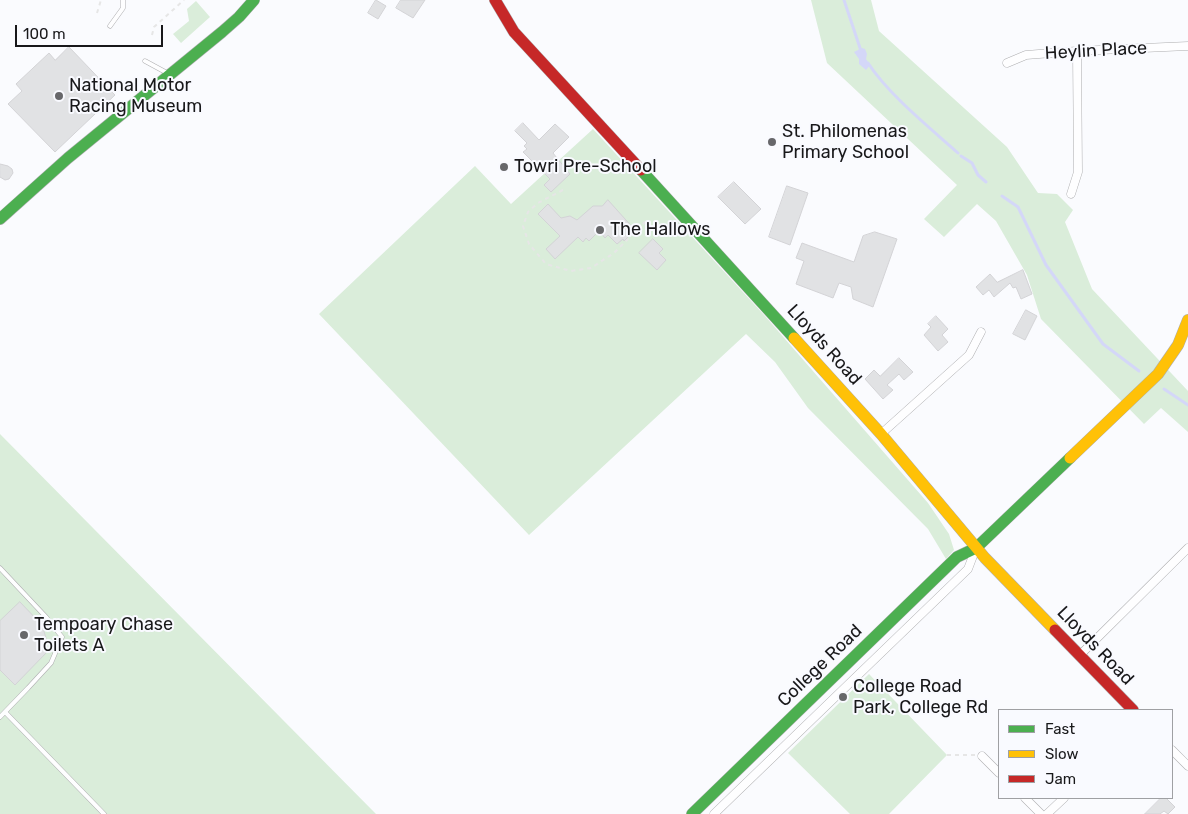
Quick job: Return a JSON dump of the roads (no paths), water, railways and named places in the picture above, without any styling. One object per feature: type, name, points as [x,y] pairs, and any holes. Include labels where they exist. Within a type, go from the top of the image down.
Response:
[{"type":"street","points":[[0,219],[34,186],[238,18],[254,0]]},
{"type":"street","name":"Lloyds Road","points":[[495,0],[514,32],[881,434],[976,548],[1132,709]]},
{"type":"street","name":"Heylin Place","points":[[1007,63],[1026,55],[1188,46]]},
{"type":"street","points":[[1071,194],[1078,172],[1077,51]]},
{"type":"street","name":"College Road","points":[[692,814],[956,557],[976,548],[1152,380],[1178,345],[1188,320]]},
{"type":"street","points":[[881,434],[968,355],[981,332]]},
{"type":"street","name":"College Road","points":[[714,814],[968,569],[976,548]]},
{"type":"street","points":[[1080,655],[1188,548]]},
{"type":"street","points":[[1173,751],[1188,765]]},
{"type":"street","points":[[982,756],[998,771]]},
{"type":"street","points":[[1026,799],[1041,814]]},
{"type":"street","points":[[1047,814],[1063,799]]},
{"type":"lane","points":[[110,26],[123,8],[124,0]]},
{"type":"lane","points":[[145,61],[171,75]]},
{"type":"lane","points":[[0,568],[62,637],[50,663],[0,717]]},
{"type":"lane","points":[[5,712],[104,814]]},
{"type":"water","points":[[862,48],[865,49],[866,59],[870,65],[866,70],[859,64],[859,59],[854,52]]},
{"type":"waterway","points":[[844,0],[862,54]]},
{"type":"waterway","points":[[868,63],[898,99],[958,153]]},
{"type":"waterway","points":[[961,156],[972,163],[978,175],[986,182]]},
{"type":"waterway","points":[[1002,196],[1018,207],[1046,265],[1103,344],[1139,371]]},
{"type":"waterway","points":[[1164,389],[1188,405]]},
{"type":"place","name":"National Motor Racing Museum","points":[[59,96]]},
{"type":"place","name":"St. Philomenas Primary School","points":[[772,142]]},
{"type":"place","name":"Towri Pre-School","points":[[504,167]]},
{"type":"place","name":"The Hallows","points":[[600,230]]},
{"type":"place","name":"Tempoary Chase Toilets A","points":[[24,635]]},
{"type":"place","name":"College Road Park, College Rd","points":[[843,697]]}]
